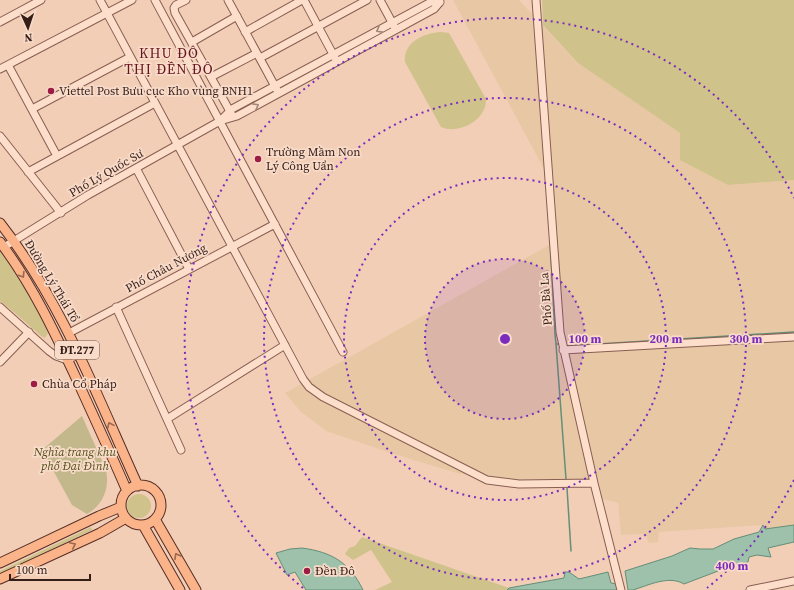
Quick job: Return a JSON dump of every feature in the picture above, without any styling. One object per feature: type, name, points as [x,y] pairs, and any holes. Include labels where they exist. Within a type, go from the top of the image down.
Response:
[{"type":"main road","name":"Đường Lý Thái Tổ","points":[[0,224],[14,241],[69,333],[138,486]]},
{"type":"main road","name":"Đường Lý Thái Tổ","points":[[2,245],[33,293],[67,360],[127,491]]},
{"type":"main road","points":[[138,486],[150,488],[158,496],[160,508],[155,519],[150,523],[143,525],[135,524],[126,518],[121,507],[122,499],[127,491],[138,486]]},
{"type":"main road","points":[[0,563],[121,507]]},
{"type":"main road","points":[[0,580],[100,533],[126,518]]},
{"type":"main road","points":[[155,519],[196,590]]},
{"type":"main road","points":[[143,525],[180,590]]},
{"type":"street","points":[[0,22],[41,0]]},
{"type":"street","points":[[100,0],[231,246],[309,387],[323,397],[477,476],[492,481],[513,484],[594,483]]},
{"type":"street","points":[[0,69],[132,0]]},
{"type":"street","points":[[155,0],[343,352]]},
{"type":"street","points":[[186,0],[176,5],[174,8],[231,115]]},
{"type":"street","points":[[228,0],[279,93]]},
{"type":"street","points":[[245,32],[303,0],[335,58]]},
{"type":"street","points":[[211,77],[318,27],[367,0]]},
{"type":"street","points":[[380,0],[394,26]]},
{"type":"street","name":"Phố Bà La","points":[[536,0],[560,332],[594,483],[621,590]]},
{"type":"street","points":[[231,115],[275,86],[335,58],[394,26],[434,9],[439,1]]},
{"type":"street","points":[[192,42],[237,16]]},
{"type":"street","points":[[32,109],[130,57]]},
{"type":"street","points":[[231,115],[279,93],[335,58]]},
{"type":"street","points":[[8,65],[57,156]]},
{"type":"street","points":[[28,172],[155,103]]},
{"type":"street","name":"Phố Lý Quốc Sư","points":[[2,245],[14,241],[88,195],[231,115]]},
{"type":"street","points":[[0,136],[61,213]]},
{"type":"street","points":[[136,168],[189,268]]},
{"type":"street","name":"Phố Châu Nương","points":[[69,333],[189,268],[275,224]]},
{"type":"street","points":[[0,307],[54,355],[67,360],[79,354]]},
{"type":"street","points":[[116,308],[181,450]]},
{"type":"street","points":[[0,362],[29,332]]},
{"type":"street","points":[[563,350],[794,337]]},
{"type":"street","points":[[167,419],[285,345]]},
{"type":"street","points":[[750,590],[770,588],[794,581]]},
{"type":"shaded area","points":[[453,0],[519,0],[578,63],[680,133],[728,185],[794,180],[794,525],[765,529],[763,525],[659,532],[658,542],[649,543],[645,534],[621,535],[618,503],[602,499],[598,479],[519,480],[460,474],[326,431],[300,411],[285,393],[551,244],[545,171]]},
{"type":"shaded area","points":[[542,0],[794,0],[794,180],[728,185],[680,160],[680,133],[578,63],[543,25]]},
{"type":"shaded area","points":[[441,32],[449,33],[486,99],[485,107],[477,119],[471,124],[456,129],[441,127],[405,62],[407,49],[411,44],[428,34]]},
{"type":"shaded area","points":[[0,250],[25,288],[44,323],[48,333],[45,338],[0,301]]},
{"type":"shaded area","points":[[134,494],[144,494],[151,501],[151,511],[144,518],[134,518],[127,511],[127,501]]},
{"type":"shaded area","points":[[763,525],[765,529],[794,525],[794,542],[768,548],[771,557],[757,555],[749,557],[748,562],[726,568],[684,584],[672,580],[628,590],[625,571],[672,556],[690,548],[713,549],[734,539],[759,532]]},
{"type":"shaded area","points":[[91,527],[92,530],[0,574],[0,571]]},
{"type":"shaded area","points":[[362,537],[509,588],[507,590],[375,590],[392,582],[371,550],[353,560],[345,554],[349,548],[355,546]]},
{"type":"shaded area","points":[[302,548],[322,552],[339,560],[352,573],[363,590],[306,590],[295,572],[287,575],[276,553],[290,549]]},
{"type":"shaded area","points":[[565,572],[569,572],[579,579],[608,572],[611,583],[617,584],[617,590],[507,590],[509,588],[564,578]]},
{"type":"green space","name":"Nghĩa trang khu phố Đại Đình","points":[[82,416],[106,470],[107,477],[106,489],[101,501],[87,514],[72,505],[42,450]]},
{"type":"waterway","points":[[550,236],[555,334],[556,344],[560,344]]},
{"type":"waterway","points":[[566,346],[794,332]]},
{"type":"waterway","points":[[556,344],[566,479]]},
{"type":"waterway","points":[[567,488],[571,551]]},
{"type":"place","name":"Viettel Post Bưu cục Kho vùng BNH1","points":[[51,91]]},
{"type":"place","name":"Trường Mầm Non Lý Công Uẩn","points":[[258,159]]},
{"type":"place","name":"Chùa Cổ Pháp","points":[[34,384]]},
{"type":"place","name":"Đền Đô","points":[[307,571]]},
{"type":"district","name":"KHU ĐÔ THỊ ĐỀN ĐÔ","points":[[169,62]]}]
